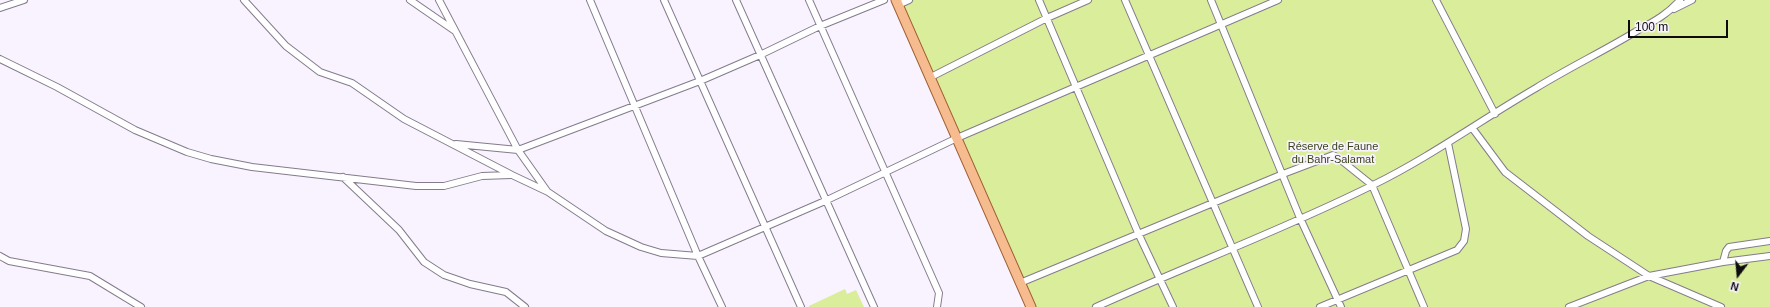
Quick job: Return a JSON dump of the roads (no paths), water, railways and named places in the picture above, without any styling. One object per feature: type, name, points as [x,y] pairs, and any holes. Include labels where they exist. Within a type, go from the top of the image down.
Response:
[{"type":"main road","points":[[897,3],[1031,307]]},
{"type":"street","points":[[0,8],[24,0]]},
{"type":"street","points":[[244,0],[286,46],[320,72],[361,88],[404,119],[512,175],[531,182],[606,231],[661,253],[698,256],[766,228],[957,138],[1270,2],[1278,0]]},
{"type":"street","points":[[410,0],[457,33]]},
{"type":"street","points":[[439,0],[518,150],[548,192]]},
{"type":"street","points":[[590,0],[698,256],[722,307]]},
{"type":"street","points":[[664,0],[801,307]]},
{"type":"street","points":[[736,0],[825,201],[874,307]]},
{"type":"street","points":[[808,0],[940,293],[937,307]]},
{"type":"street","points":[[451,143],[518,150],[700,81],[760,55],[820,26],[884,0]]},
{"type":"street","points":[[897,3],[909,0]]},
{"type":"street","points":[[1039,0],[1077,86],[1139,235],[1173,307]]},
{"type":"street","points":[[929,78],[1047,18],[1088,0]]},
{"type":"street","points":[[1125,0],[1258,307]]},
{"type":"street","points":[[1211,0],[1300,218],[1341,307]]},
{"type":"street","points":[[1436,0],[1495,114]]},
{"type":"street","points":[[1671,11],[1680,0]]},
{"type":"street","points":[[1096,307],[1372,186],[1473,129],[1536,88],[1692,0]]},
{"type":"street","points":[[0,59],[57,87],[135,130],[187,152],[211,159],[252,167],[342,178],[431,186],[444,186],[482,176],[512,175]]},
{"type":"street","points":[[1473,129],[1502,169],[1511,178],[1598,243],[1649,276],[1721,307]]},
{"type":"street","points":[[1320,307],[1408,269],[1457,250],[1464,241],[1466,229],[1448,143]]},
{"type":"street","points":[[1020,283],[1139,235],[1283,174],[1333,155],[1372,186],[1424,307]]},
{"type":"street","points":[[342,178],[399,230],[424,262],[444,275],[470,284],[506,292],[525,307]]},
{"type":"street","points":[[1723,262],[1726,251],[1729,247],[1770,241]]},
{"type":"street","points":[[0,256],[9,261],[90,276],[141,307]]},
{"type":"street","points":[[1569,307],[1649,276],[1723,262],[1770,256]]},
{"type":"park label","name":"Réserve de Faune du Bahr-Salamat","points":[[1333,153]]}]
